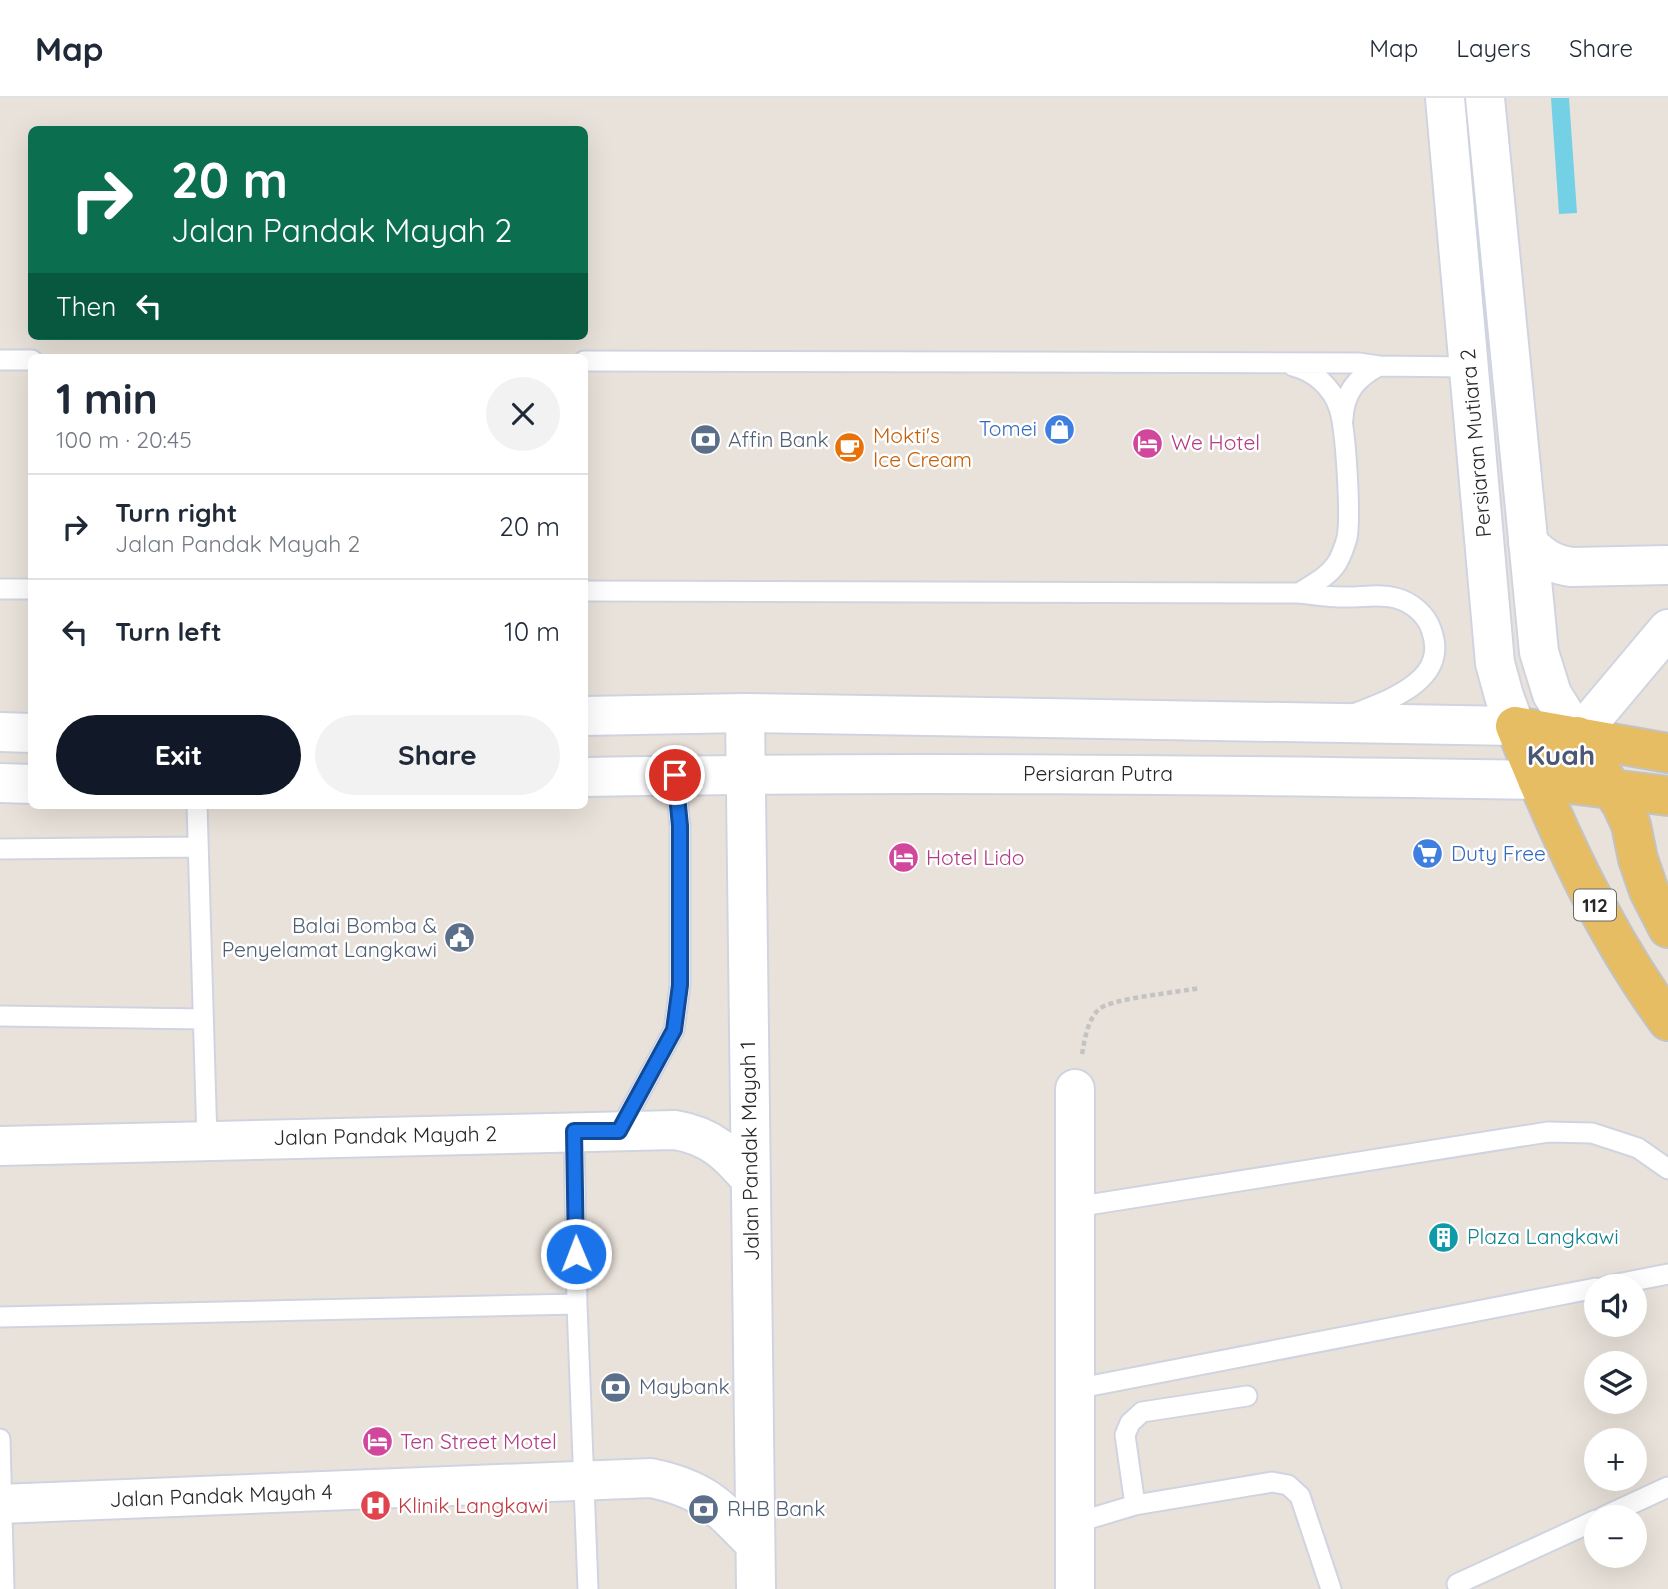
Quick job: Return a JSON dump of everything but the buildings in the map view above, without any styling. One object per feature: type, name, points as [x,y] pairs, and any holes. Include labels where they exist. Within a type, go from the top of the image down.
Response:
[{"type":"main road","points":[[1516,726],[1668,753]]},
{"type":"main road","name":"Persiaran Mutiara 2","points":[[1516,726],[1537,780]]},
{"type":"main road","name":"Persiaran Mutiara 2","points":[[1578,736],[1611,788]]},
{"type":"main road","name":"Persiaran Putra","points":[[1537,780],[1668,796]]},
{"type":"main road","name":"112","points":[[1537,780],[1577,871],[1604,923],[1643,987],[1668,1021]]},
{"type":"main road","name":"112","points":[[1611,788],[1631,825],[1638,859],[1649,891],[1668,928]]},
{"type":"street","name":"Persiaran Mutiara 2","points":[[1445,98],[1495,663],[1516,726]]},
{"type":"street","name":"Persiaran Mutiara 2","points":[[1485,98],[1539,652],[1552,694],[1578,736]]},
{"type":"street","points":[[1528,543],[1541,556],[1557,565],[1668,565]]},
{"type":"street","points":[[1578,736],[1668,629]]},
{"type":"street","points":[[588,716],[746,713],[1516,726]]},
{"type":"street","name":"Jalan Pandak Mayah 1","points":[[746,713],[756,1589]]},
{"type":"street","points":[[0,732],[28,733]]},
{"type":"street","name":"Persiaran Putra","points":[[588,777],[1148,774],[1537,780]]},
{"type":"street","points":[[0,783],[28,785]]},
{"type":"street","points":[[1075,1089],[1075,1589]]},
{"type":"street","name":"Jalan Pandak Mayah 2","points":[[0,1146],[675,1130],[697,1134],[715,1144],[734,1160],[751,1180]]},
{"type":"street","name":"Jalan Pandak Mayah 4","points":[[1,1504],[651,1478],[678,1484],[699,1493],[755,1544]]},
{"type":"lane","points":[[0,360],[28,360]]},
{"type":"lane","points":[[588,361],[1359,363],[1379,366],[1469,367]]},
{"type":"lane","points":[[1282,363],[1303,368],[1318,377],[1339,407],[1342,426],[1349,524],[1346,541],[1338,562],[1324,577],[1299,593]]},
{"type":"lane","points":[[1342,426],[1346,398],[1353,384],[1379,366]]},
{"type":"lane","points":[[0,589],[28,589]]},
{"type":"lane","points":[[588,591],[1299,593],[1397,598],[1417,608],[1431,626],[1436,646],[1434,660],[1425,675],[1393,699],[1335,722]]},
{"type":"lane","points":[[619,1131],[674,1030],[680,985],[680,826],[675,775]]},
{"type":"lane","points":[[197,809],[207,1141]]},
{"type":"lane","points":[[0,849],[197,847]]},
{"type":"lane","points":[[0,1016],[203,1019]]},
{"type":"lane","points":[[574,1131],[577,1304],[588,1589]]},
{"type":"lane","points":[[1075,1207],[1548,1132],[1592,1133],[1638,1148],[1668,1169]]},
{"type":"lane","points":[[1647,1279],[1668,1275]]},
{"type":"lane","points":[[1075,1389],[1584,1290]]},
{"type":"lane","points":[[0,1317],[577,1304]]},
{"type":"lane","points":[[1135,1506],[1125,1435],[1130,1423],[1142,1412],[1247,1396]]},
{"type":"lane","points":[[0,1439],[4,1589]]},
{"type":"lane","points":[[1075,1523],[1135,1506],[1272,1482],[1288,1485],[1300,1496],[1331,1589]]},
{"type":"lane","points":[[1629,1505],[1668,1487]]},
{"type":"lane","points":[[1457,1584],[1584,1526]]},
{"type":"path","points":[[1075,1089],[1087,1027],[1100,1009],[1117,1002],[1200,988]]},
{"type":"water","points":[[1551,98],[1569,98],[1577,213],[1559,214]]},
{"type":"place","name":"Tomei","points":[[1060,429]]},
{"type":"place","name":"Affin Bank","points":[[705,440]]},
{"type":"place","name":"We Hotel","points":[[1148,443]]},
{"type":"place","name":"Mokti's Ice Cream","points":[[850,448]]},
{"type":"place","name":"Duty Free","points":[[1428,854]]},
{"type":"place","name":"Hotel Lido","points":[[903,858]]},
{"type":"place","name":"Balai Bomba & Penyelamat Langkawi","points":[[460,938]]},
{"type":"place","name":"Plaza Langkawi","points":[[1444,1237]]},
{"type":"place","name":"Maybank","points":[[616,1387]]},
{"type":"place","name":"Ten Street Motel","points":[[377,1442]]},
{"type":"place","name":"Klinik Langkawi","points":[[375,1506]]},
{"type":"place","name":"RHB Bank","points":[[704,1509]]},
{"type":"district","name":"Kuah","points":[[1561,755]]},
{"type":"route","points":[[576,1254],[574,1131],[619,1131],[674,1030],[680,985],[680,826],[675,775]]}]
